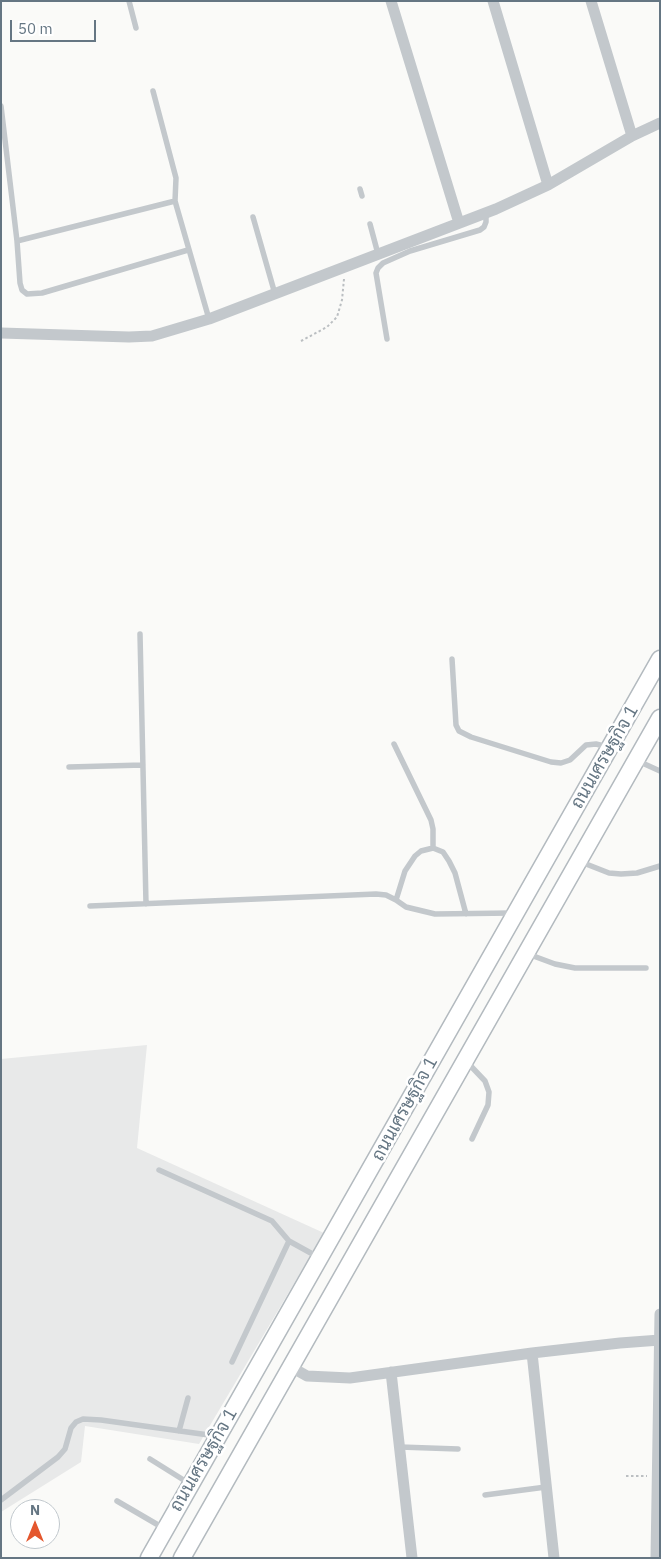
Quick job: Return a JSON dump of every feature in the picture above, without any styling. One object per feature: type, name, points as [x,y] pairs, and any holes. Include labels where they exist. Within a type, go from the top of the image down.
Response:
[{"type":"main road","name":"ถนนเศรษฐกิจ 1","points":[[149,1558],[660,659]]},
{"type":"main road","name":"ถนนเศรษฐกิจ 1","points":[[182,1558],[660,718]]},
{"type":"street","points":[[391,1],[459,223]]},
{"type":"street","points":[[493,1],[548,185]]},
{"type":"street","points":[[592,1],[632,136]]},
{"type":"street","points":[[1,333],[152,336],[209,319],[486,213],[548,185],[632,136],[660,123]]},
{"type":"street","points":[[656,1558],[660,1314]]},
{"type":"street","points":[[291,1367],[307,1376],[350,1378],[532,1353],[659,1340]]},
{"type":"street","points":[[532,1353],[554,1558]]},
{"type":"street","points":[[391,1372],[412,1558]]},
{"type":"lane","points":[[129,1],[136,28]]},
{"type":"lane","points":[[153,91],[176,178],[175,201],[209,319]]},
{"type":"lane","points":[[1,106],[20,283],[22,290],[27,294],[42,293],[188,250]]},
{"type":"lane","points":[[360,189],[362,196]]},
{"type":"lane","points":[[17,241],[175,201]]},
{"type":"lane","points":[[387,339],[376,273],[378,268],[383,263],[410,251],[480,230],[486,222],[486,213]]},
{"type":"lane","points":[[253,217],[275,294]]},
{"type":"lane","points":[[370,224],[378,254]]},
{"type":"lane","points":[[140,634],[146,904]]},
{"type":"lane","points":[[452,659],[456,725],[459,732],[551,762],[561,763],[570,760],[586,745],[596,744],[610,747]]},
{"type":"lane","points":[[394,744],[431,820],[433,848]]},
{"type":"lane","points":[[636,760],[660,771]]},
{"type":"lane","points":[[70,767],[143,765]]},
{"type":"lane","points":[[396,900],[405,871],[415,856],[421,851],[433,848],[444,852],[449,860],[466,914]]},
{"type":"lane","points":[[579,861],[609,873],[621,874],[637,873],[660,866]]},
{"type":"lane","points":[[90,906],[386,894],[406,907],[435,914],[517,912]]},
{"type":"lane","points":[[526,953],[548,962],[576,968],[646,968]]},
{"type":"lane","points":[[466,1060],[485,1081],[489,1092],[488,1105],[472,1139]]},
{"type":"lane","points":[[159,1170],[272,1221],[288,1241],[320,1258]]},
{"type":"lane","points":[[232,1362],[288,1241]]},
{"type":"lane","points":[[179,1431],[188,1398]]},
{"type":"lane","points":[[1,1500],[58,1457],[65,1449],[71,1428],[76,1422],[83,1419],[218,1436]]},
{"type":"lane","points":[[399,1447],[458,1449]]},
{"type":"lane","points":[[150,1460],[190,1484]]},
{"type":"lane","points":[[485,1495],[546,1487]]},
{"type":"lane","points":[[117,1501],[165,1529]]},
{"type":"path","points":[[301,340],[327,327],[337,317],[342,300],[345,267]]},
{"type":"path","points":[[626,1476],[657,1476]]},
{"type":"shaded area","points":[[147,1045],[137,1148],[324,1233],[199,1444],[85,1426],[81,1462],[22,1499],[10,1499],[10,1506],[1,1512],[1,1059]]}]
